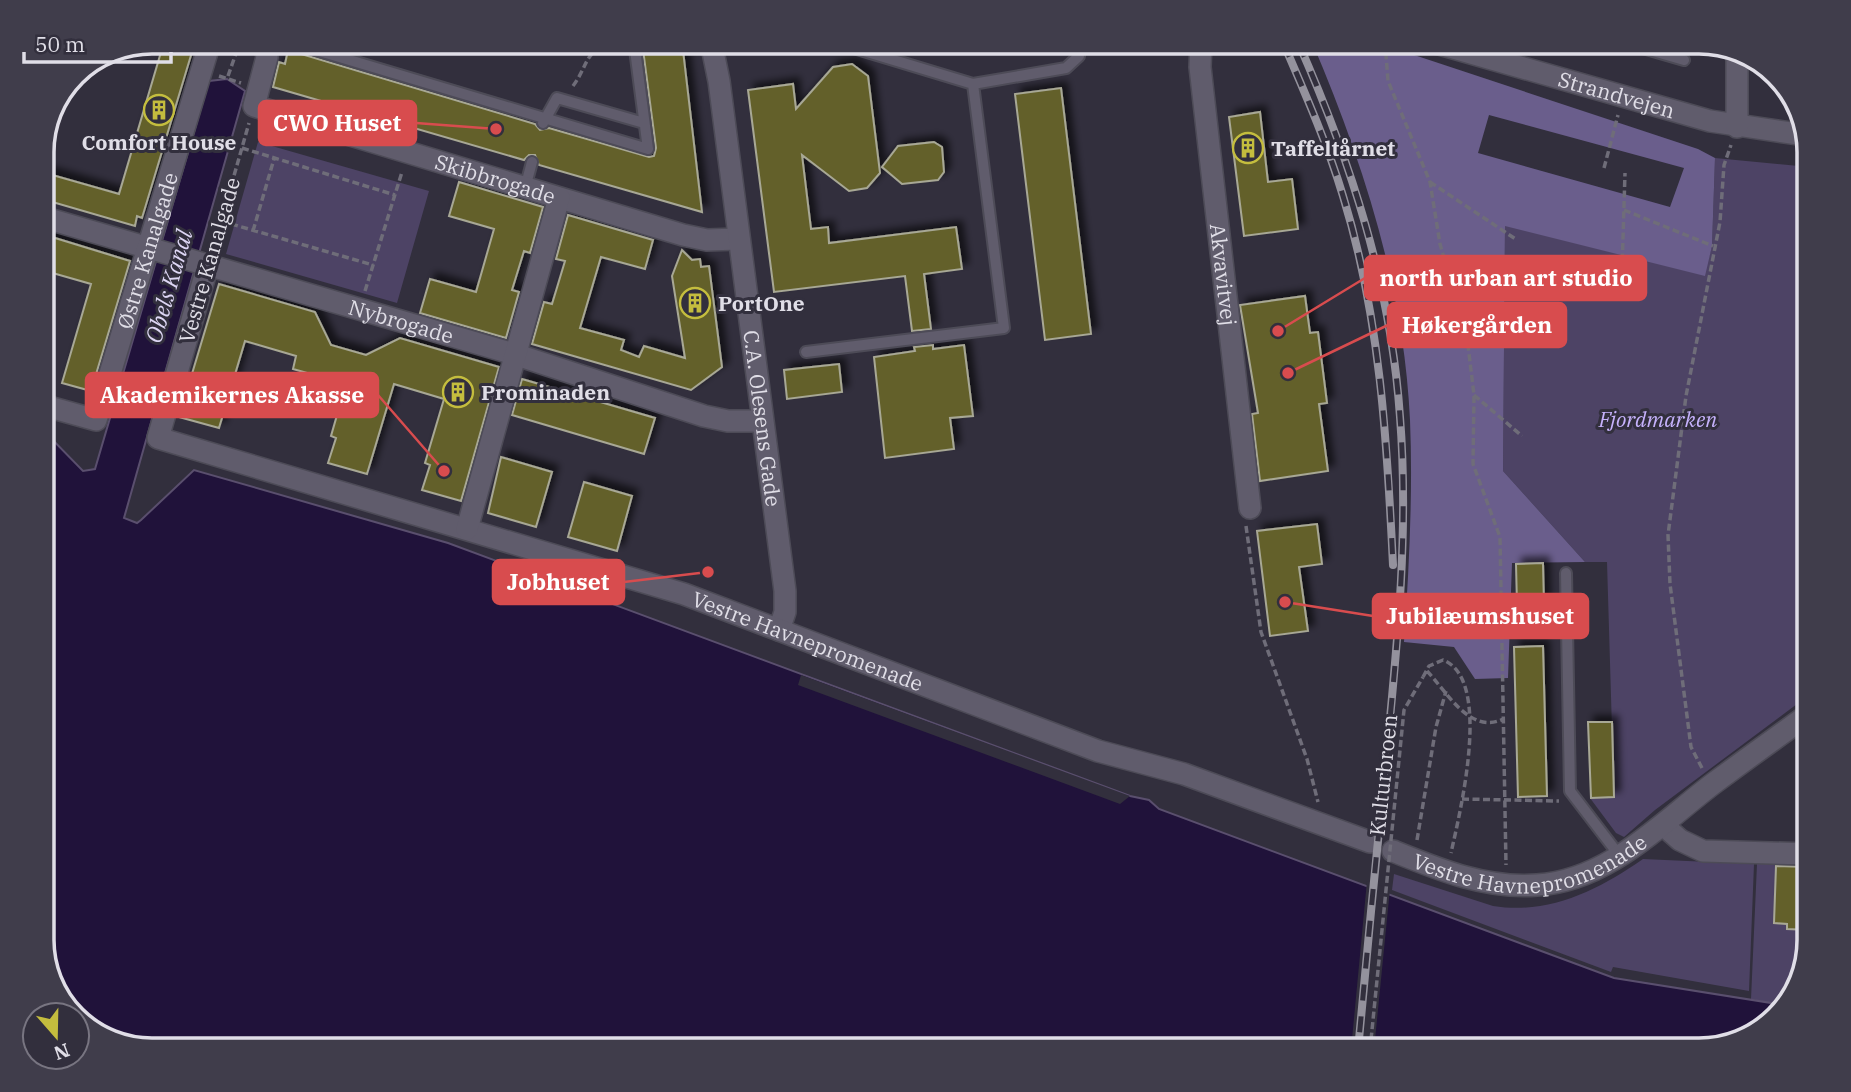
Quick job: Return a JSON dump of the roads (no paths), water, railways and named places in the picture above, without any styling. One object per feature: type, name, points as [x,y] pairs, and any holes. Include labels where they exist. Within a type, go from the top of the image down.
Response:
[{"type":"street","name":"Østre Kanalgade","points":[[54,408],[96,420],[206,54]]},
{"type":"street","name":"Skibbrogade","points":[[266,54],[256,100],[408,153],[684,235],[707,240],[738,239]]},
{"type":"street","name":"C.A. Olesens Gade","points":[[713,54],[785,591],[785,612],[779,630]]},
{"type":"street","name":"C.A. Olesens Gade","points":[[719,81],[720,54]]},
{"type":"street","name":"Akvavitvej","points":[[1201,54],[1250,508]]},
{"type":"street","name":"Strandvejen","points":[[1476,54],[1738,127],[1794,134]]},
{"type":"street","points":[[1737,62],[1738,127]]},
{"type":"street","points":[[467,529],[559,198]]},
{"type":"street","name":"Nybrogade","points":[[54,220],[514,354],[704,416],[761,421]]},
{"type":"street","name":"Vestre Kanalgade","points":[[158,438],[204,264]]},
{"type":"street","name":"Vestre Havnepromenade","points":[[158,438],[684,594],[1098,751],[1184,774],[1370,842]]},
{"type":"street","name":"Vestre Havnepromenade","points":[[1394,851],[1447,872],[1506,884],[1536,885],[1566,881],[1594,871],[1664,825],[1712,785],[1797,723]]},
{"type":"street","points":[[1664,825],[1680,840],[1703,850],[1797,854]]},
{"type":"lane","points":[[328,54],[543,121],[648,149],[635,54]]},
{"type":"lane","points":[[874,54],[973,84],[1066,68],[1079,54]]},
{"type":"lane","points":[[1663,54],[1684,60]]},
{"type":"lane","points":[[806,352],[1004,328],[973,84]]},
{"type":"lane","points":[[543,121],[557,98],[644,123]]},
{"type":"lane","points":[[525,188],[532,162]]},
{"type":"lane","points":[[1566,573],[1570,791],[1619,855]]},
{"type":"water","name":"Obels Kanal","points":[[227,79],[245,91],[124,518],[137,523],[194,470],[448,543],[1130,796],[1149,800],[1159,809],[1614,978],[1773,1003],[1748,1025],[1724,1034],[1698,1038],[153,1038],[127,1034],[103,1025],[91,1015],[91,1001],[77,1001],[62,977],[54,946],[54,441],[83,471],[95,469],[209,81]]},
{"type":"railway","points":[[1288,54],[1337,176],[1366,287],[1380,379],[1393,565]]},
{"type":"railway","points":[[1303,54],[1335,133],[1366,225],[1388,320],[1400,417],[1403,503],[1400,589],[1359,1038]]},
{"type":"place","name":"Comfort House","points":[[159,110]]},
{"type":"place","name":"CWO Huset","points":[[496,129]]},
{"type":"place","name":"Taffeltårnet","points":[[1248,148]]},
{"type":"place","name":"PortOne","points":[[695,303]]},
{"type":"place","name":"north urban art studio","points":[[1278,331]]},
{"type":"place","name":"Høkergården","points":[[1288,373]]},
{"type":"place","name":"Prominaden","points":[[458,392]]},
{"type":"place","name":"Akademikernes Akasse","points":[[444,471]]},
{"type":"place","name":"Jobhuset","points":[[708,572]]},
{"type":"place","name":"Jubilæumshuset","points":[[1285,602]]},
{"type":"park label","name":"Fjordmarken","points":[[1658,419]]}]
